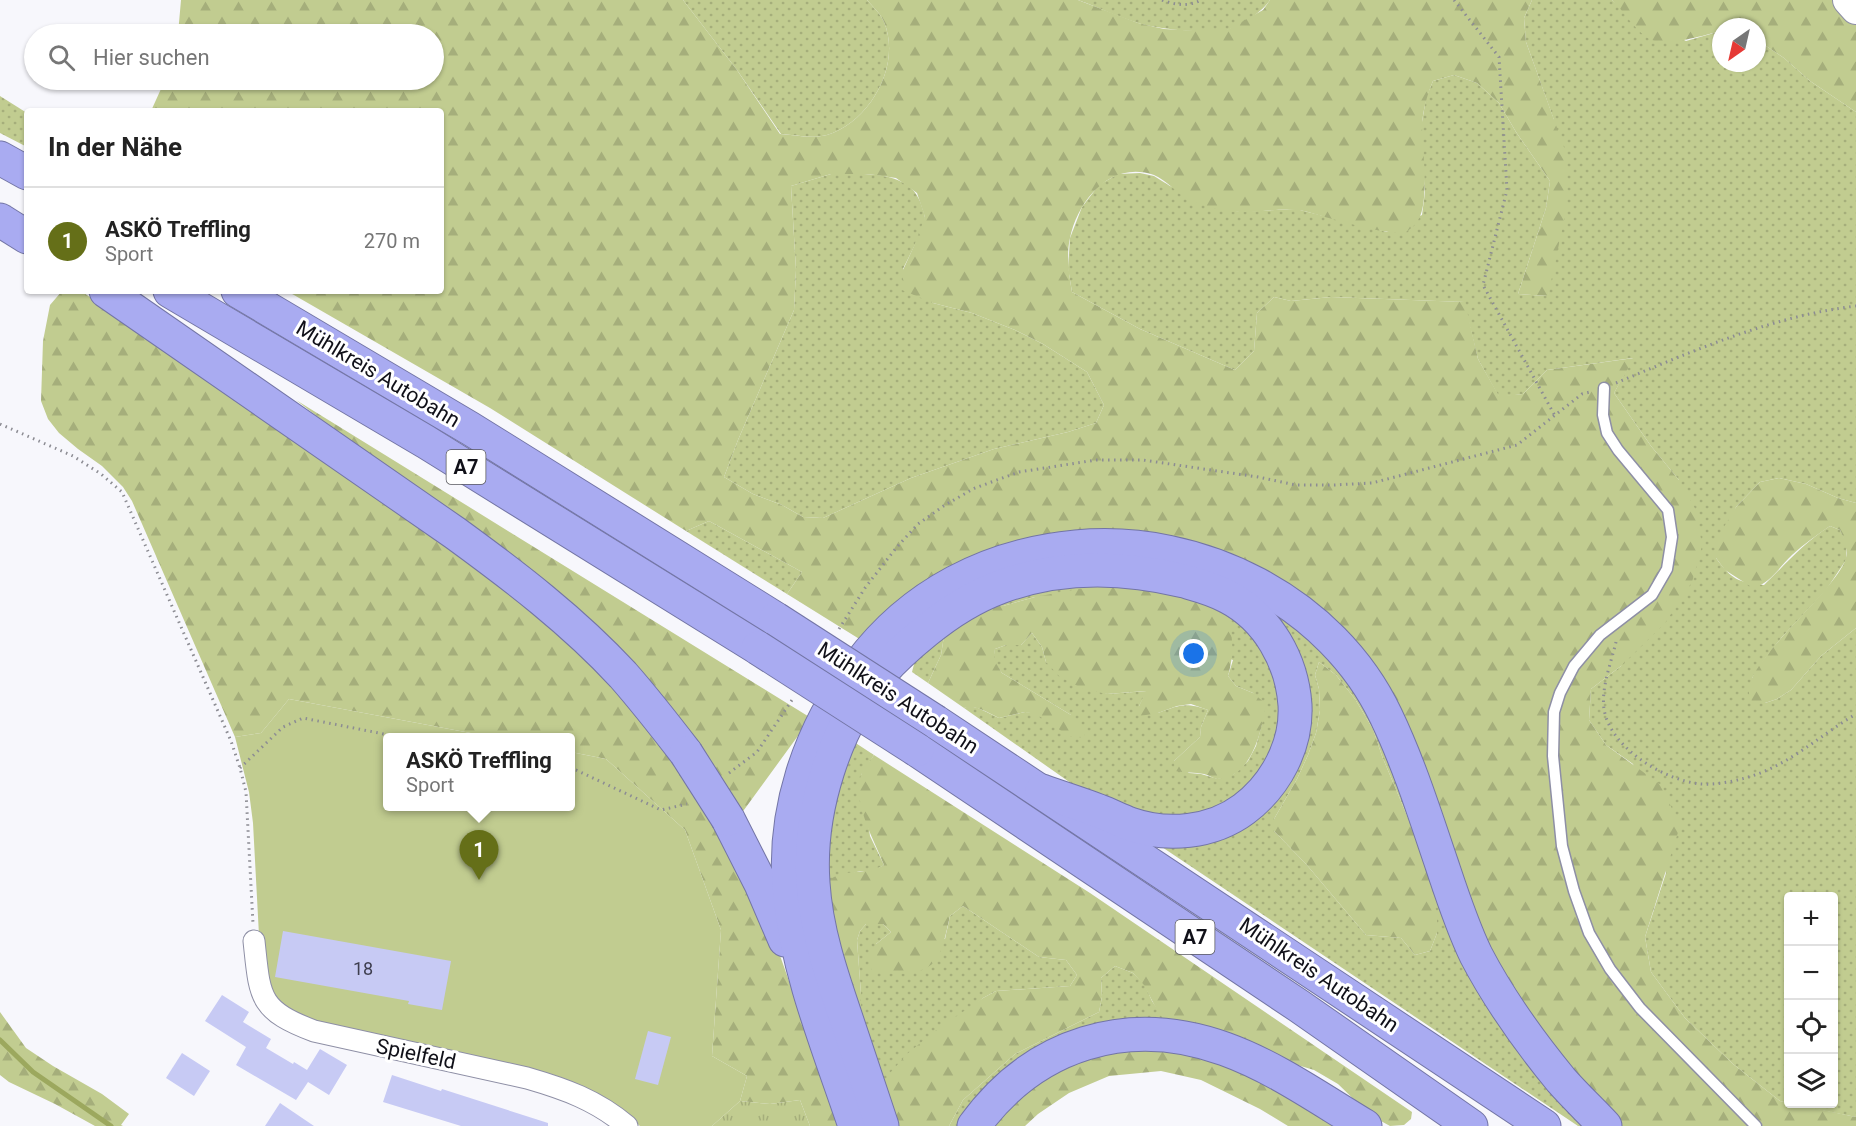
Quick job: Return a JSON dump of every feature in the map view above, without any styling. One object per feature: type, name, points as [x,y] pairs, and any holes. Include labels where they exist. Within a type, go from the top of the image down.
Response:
[{"type":"highway","points":[[0,158],[24,170]]},
{"type":"highway","points":[[0,196],[24,209]]},
{"type":"highway","points":[[0,220],[24,235]]},
{"type":"highway","points":[[110,294],[510,573],[553,609],[622,674],[686,753],[728,819],[807,984],[855,1126]]},
{"type":"highway","name":"Mühlkreis Autobahn","points":[[175,294],[426,442],[758,648],[917,750],[1299,1006],[1471,1126]]},
{"type":"highway","name":"Mühlkreis Autobahn","points":[[243,294],[471,429],[776,619],[1042,791],[1544,1126]]},
{"type":"highway","points":[[807,984],[790,896],[791,830],[796,796],[810,751],[826,715],[842,687],[866,656],[894,626],[923,602],[961,579],[1014,558],[1051,549],[1092,545],[1166,552],[1207,562],[1274,593],[1305,615],[1337,644],[1362,673],[1385,714],[1411,774],[1454,900],[1476,954],[1512,1015],[1563,1082],[1605,1126]]},
{"type":"highway","points":[[882,1126],[827,962],[817,916],[812,853],[820,796],[829,768],[858,704],[880,674],[939,620],[967,603],[999,587],[1035,577],[1077,571],[1118,570],[1158,574],[1197,584],[1228,597],[1252,614],[1273,637],[1287,664],[1293,686],[1295,710],[1292,737],[1284,760],[1274,777],[1260,796],[1242,811],[1223,822],[1202,829],[1180,832],[1155,830],[1131,825],[1103,812],[1042,791]]},
{"type":"highway","points":[[974,1126],[995,1099],[1020,1076],[1047,1059],[1077,1046],[1113,1037],[1155,1034],[1191,1038],[1226,1049],[1274,1071],[1365,1126]]},
{"type":"street","points":[[1848,0],[1856,9]]},
{"type":"street","name":"Spielfeld","points":[[254,940],[257,976],[263,996],[273,1011],[294,1023],[320,1033],[538,1081],[590,1100],[627,1126]]},
{"type":"lane","points":[[1604,388],[1607,433],[1618,450],[1668,510],[1671,537],[1667,569],[1652,595],[1600,635],[1574,666],[1560,693],[1554,712],[1552,756],[1562,846],[1574,891],[1589,933],[1610,969],[1634,1000],[1674,1044],[1756,1126]]},
{"type":"path","points":[[1162,0],[1180,5],[1193,4],[1201,0]]},
{"type":"path","points":[[1454,0],[1499,57],[1507,190],[1483,285],[1555,416]]},
{"type":"path","points":[[833,638],[865,588],[918,524],[975,488],[1019,472],[1096,460],[1143,460],[1296,485],[1372,483],[1517,445],[1582,394],[1604,388],[1738,334],[1795,317],[1856,306]]},
{"type":"path","points":[[0,424],[73,456],[101,474],[122,492],[227,730],[240,768],[246,792],[254,940]]},
{"type":"path","points":[[1617,622],[1616,641],[1604,690],[1607,722],[1625,747],[1648,764],[1676,778],[1700,784],[1724,783],[1746,778],[1771,769],[1793,757],[1856,714]]},
{"type":"path","points":[[721,779],[757,752],[794,697]]},
{"type":"path","points":[[240,768],[283,728],[303,718],[383,734]]},
{"type":"path","points":[[575,770],[661,810],[686,805],[695,798]]},
{"type":"green space","points":[[181,0],[683,0],[737,70],[780,134],[815,137],[843,128],[857,118],[869,105],[885,73],[889,56],[884,22],[867,0],[1078,0],[1138,23],[1164,29],[1200,31],[1229,29],[1263,10],[1270,0],[1532,0],[1524,18],[1526,42],[1565,150],[1567,206],[1548,296],[1518,294],[1546,208],[1550,181],[1499,103],[1477,83],[1454,75],[1433,81],[1427,97],[1422,125],[1425,177],[1423,204],[1421,215],[1406,232],[1386,232],[1299,210],[1240,212],[1219,209],[1187,199],[1154,175],[1138,172],[1124,173],[1111,178],[1099,187],[1080,210],[1070,238],[1068,252],[1072,292],[1140,329],[1235,370],[1254,351],[1257,313],[1274,297],[1291,301],[1331,297],[1465,302],[1478,359],[1499,396],[1523,394],[1547,370],[1634,358],[1614,393],[1651,446],[1679,480],[1697,512],[1702,546],[1692,582],[1665,623],[1621,666],[1591,689],[1589,720],[1606,745],[1661,785],[1680,826],[1645,937],[1651,972],[1685,1018],[1733,1064],[1784,1102],[1784,1108],[1813,1108],[1856,1117],[1856,1126],[1621,1126],[1558,1059],[1484,945],[1360,653],[1163,539],[861,640],[787,594],[802,572],[709,521],[686,531],[490,408],[292,294],[444,294],[444,108],[152,108],[160,90],[444,90],[444,24],[179,24]],"holes":[[[831,174],[868,174],[896,178],[917,193],[925,217],[903,270],[902,290],[933,303],[972,313],[1043,344],[1087,372],[1104,405],[1096,423],[1068,432],[994,449],[911,478],[823,518],[803,517],[782,505],[753,494],[724,477],[794,310],[796,270],[791,186]]]},
{"type":"green space","points":[[683,0],[867,0],[884,22],[889,56],[885,73],[869,105],[843,128],[821,136],[781,134],[737,70]]},
{"type":"green space","points":[[1078,0],[1270,0],[1241,24],[1222,31],[1211,31],[1146,25]]},
{"type":"green space","points":[[1532,0],[1612,0],[1686,41],[1712,34],[1712,72],[1766,72],[1766,46],[1784,58],[1810,81],[1856,112],[1856,503],[1806,484],[1779,478],[1760,482],[1736,507],[1716,558],[1736,579],[1764,585],[1803,547],[1830,526],[1840,530],[1846,542],[1846,560],[1826,590],[1782,637],[1752,678],[1765,703],[1777,699],[1791,690],[1821,656],[1856,628],[1856,1117],[1810,1108],[1838,1108],[1838,892],[1784,892],[1784,1102],[1733,1064],[1685,1018],[1651,972],[1645,937],[1666,873],[1633,764],[1606,745],[1589,720],[1591,689],[1621,666],[1679,480],[1651,446],[1614,393],[1633,358],[1547,370],[1523,394],[1499,397],[1478,359],[1464,302],[1331,297],[1291,301],[1274,297],[1257,313],[1254,351],[1235,370],[1140,329],[1072,292],[1068,268],[1070,238],[1082,207],[1099,185],[1118,174],[1140,173],[1154,176],[1170,186],[1238,212],[1296,209],[1387,232],[1422,215],[1425,192],[1422,122],[1426,98],[1433,81],[1454,75],[1477,83],[1499,103],[1550,181],[1546,208],[1518,294],[1548,296],[1554,120],[1526,42],[1524,18]]},
{"type":"green space","points":[[1612,0],[1836,0],[1856,23],[1856,112],[1810,81],[1784,58],[1766,46],[1766,18],[1712,18],[1712,33],[1666,42],[1652,40],[1636,28]]},
{"type":"green space","points":[[0,96],[24,111],[24,145],[0,133]]},
{"type":"green space","points":[[831,174],[870,174],[896,179],[907,185],[921,204],[925,218],[903,269],[933,303],[972,313],[1015,330],[1043,344],[1087,372],[1104,405],[1096,423],[1068,432],[994,449],[911,478],[823,518],[803,517],[782,505],[753,494],[724,477],[794,310],[796,270],[791,186]]},
{"type":"green space","points":[[59,294],[85,294],[461,550],[577,644],[692,781],[777,947],[837,1126],[810,1126],[800,1100],[770,1104],[740,1101],[747,1076],[712,1056],[721,930],[685,830],[606,759],[575,753],[575,733],[471,733],[289,699],[261,733],[235,737],[132,501],[123,487],[102,466],[59,433],[48,419],[41,401],[43,341],[50,305]]},
{"type":"green space","points":[[296,400],[811,718],[741,814],[586,625]]},
{"type":"green space","points":[[1779,478],[1806,484],[1856,503],[1856,628],[1821,656],[1791,690],[1765,703],[1752,702],[1749,693],[1751,680],[1760,664],[1824,592],[1837,575],[1846,557],[1846,545],[1840,530],[1830,526],[1797,551],[1770,579],[1759,586],[1753,588],[1725,570],[1716,558],[1716,540],[1736,507],[1760,482]]},
{"type":"green space","points":[[709,521],[802,572],[787,594],[686,531]]},
{"type":"green space","points":[[1063,554],[1132,554],[1167,560],[1206,570],[1242,584],[1275,603],[1305,625],[1332,651],[1376,714],[1393,750],[1447,910],[1474,972],[1503,1020],[1537,1064],[1593,1126],[1578,1126],[1147,837],[1200,836],[1232,825],[1260,805],[1273,791],[1295,753],[1304,711],[1297,666],[1277,628],[1246,598],[1213,578],[1189,570],[1162,565],[1104,561],[1046,566],[1019,572],[979,587],[936,613],[885,658],[879,652],[916,616],[960,587],[983,576],[1033,560]],"holes":[[[1319,662],[1336,675],[1355,699],[1373,729],[1426,861],[1437,933],[1430,951],[1415,955],[1401,938],[1366,935],[1306,864],[1274,831],[1274,819],[1297,779],[1316,733],[1320,710],[1319,689],[1315,675]]]},
{"type":"green space","points":[[1090,576],[1226,603],[1279,663],[1285,733],[1237,804],[1158,824],[1075,786],[964,708],[969,706],[978,708],[999,718],[1025,712],[1071,715],[1002,673],[993,660],[995,649],[1006,645],[1021,645],[1032,633],[1042,647],[1046,662],[1107,694],[1147,691],[1139,706],[1158,713],[1183,706],[1208,710],[1201,727],[1200,737],[1174,761],[1189,773],[1218,779],[1234,774],[1248,761],[1256,746],[1262,724],[1253,693],[1236,686],[1228,676],[1233,660],[1035,597],[1003,606],[984,601]]},
{"type":"green space","points":[[1116,585],[1201,600],[1229,619],[1232,648],[1228,676],[1236,686],[1253,693],[1266,704],[1258,739],[1247,762],[1239,771],[1229,777],[1217,779],[1204,774],[1175,771],[1174,761],[1200,737],[1201,727],[1208,710],[1191,704],[1140,716],[1139,706],[1146,691],[1107,694],[1083,689],[1059,676],[1046,662],[1042,647],[1032,633],[1021,645],[1006,645],[995,649],[994,660],[1002,673],[1071,715],[1084,727],[1085,738],[1069,736],[1036,714],[1025,712],[999,718],[977,708],[964,708],[928,683],[941,655],[944,636],[984,601],[1003,606],[1078,589]]},
{"type":"green space","points":[[944,636],[941,655],[928,683],[912,672],[919,645]]},
{"type":"green space","points":[[1319,662],[1336,675],[1355,699],[1373,729],[1426,861],[1437,917],[1437,933],[1430,951],[1415,955],[1401,938],[1366,935],[1306,864],[1274,831],[1274,819],[1297,779],[1316,733],[1320,710],[1319,689],[1315,675]]},
{"type":"green space","points":[[289,699],[471,733],[383,733],[383,811],[575,811],[575,753],[606,759],[685,830],[721,930],[712,1056],[747,1076],[740,1101],[712,1126],[640,1126],[617,1107],[301,1018],[275,1001],[260,954],[253,823],[249,792],[235,737],[261,733]]},
{"type":"green space","points":[[851,740],[874,755],[861,775],[870,836],[884,865],[873,871],[860,871],[827,881],[821,855]]},
{"type":"green space","points":[[874,755],[1090,893],[1412,1112],[1411,1119],[1404,1125],[1390,1126],[1370,1115],[1338,1084],[1314,1070],[1169,1026],[1158,1012],[1144,985],[1133,973],[1115,966],[1101,978],[1102,997],[1099,1012],[1015,1054],[963,1100],[949,1126],[891,1126],[878,1092],[890,1073],[907,1054],[935,1031],[996,991],[1070,986],[1077,975],[1066,960],[1039,957],[963,906],[950,916],[940,952],[929,966],[922,970],[905,973],[872,971],[869,959],[876,944],[891,932],[883,924],[866,924],[857,940],[861,994],[861,1042],[847,999],[827,881],[842,874],[870,870],[884,865],[865,821],[859,797],[861,775]]},
{"type":"green space","points":[[963,906],[1039,957],[1066,960],[1077,975],[1070,986],[996,991],[983,998],[878,1092],[861,1042],[861,994],[857,940],[860,931],[866,924],[883,924],[891,932],[876,944],[945,939],[950,916]]},
{"type":"green space","points":[[1115,966],[1133,973],[1145,985],[1152,1001],[1169,1026],[964,1126],[949,1126],[963,1100],[1015,1054],[1099,1012],[1102,997],[1101,978]]},
{"type":"green space","points":[[0,1012],[26,1048],[102,1094],[129,1114],[121,1125],[123,1126],[95,1126],[9,1082],[0,1075]]},
{"type":"green space","points":[[1137,1045],[1236,1064],[1346,1126],[1288,1126],[1260,1109],[1201,1080],[1161,1071],[1109,1076],[1069,1093],[1038,1114],[1025,1126],[986,1126],[1038,1075]]},
{"type":"green space","points":[[800,1100],[810,1126],[712,1126],[740,1101],[770,1104]]},
{"type":"building","points":[[283,931],[451,961],[442,1010],[408,1004],[409,1001],[275,977]]},
{"type":"building","points":[[222,995],[249,1012],[243,1022],[271,1039],[266,1048],[293,1064],[294,1062],[307,1070],[320,1049],[347,1065],[329,1095],[308,1082],[296,1100],[236,1065],[246,1047],[205,1021]]},
{"type":"building","points":[[648,1031],[671,1037],[658,1085],[635,1079]]},
{"type":"building","points":[[182,1053],[210,1071],[194,1096],[166,1078]]},
{"type":"building","points":[[392,1075],[548,1123],[548,1126],[461,1126],[383,1102]]},
{"type":"building","points":[[280,1103],[314,1126],[265,1126]]},
{"type":"waterway","points":[[0,1040],[33,1072],[111,1126]]},
{"type":"place","name":"ASKÖ Treffling","points":[[479,880]]}]
